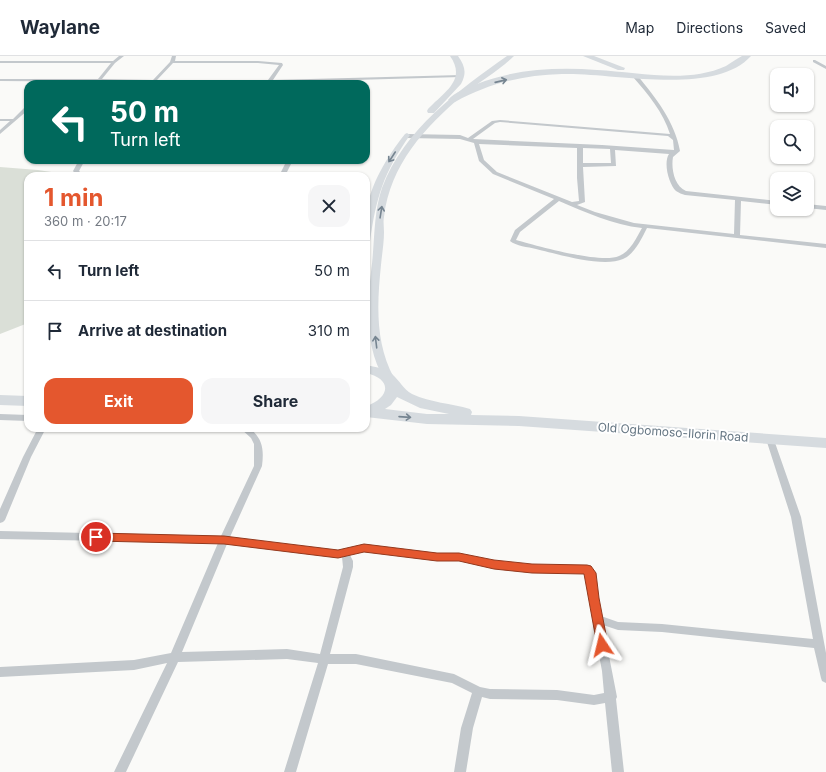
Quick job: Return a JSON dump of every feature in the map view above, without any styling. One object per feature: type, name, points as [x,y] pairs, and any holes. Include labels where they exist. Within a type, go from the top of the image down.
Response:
[{"type":"highway","points":[[431,111],[458,82],[461,76],[461,66],[454,56]]},
{"type":"highway","points":[[587,56],[624,68],[663,73],[704,70],[715,67],[728,59]]},
{"type":"highway","points":[[452,100],[474,88],[530,74],[574,71],[635,76],[672,77],[711,73],[732,67],[746,56]]},
{"type":"highway","points":[[370,370],[381,373],[399,392],[422,403],[519,421]]},
{"type":"highway","points":[[370,410],[382,406],[388,401],[392,395],[393,389],[390,381]]},
{"type":"highway","points":[[0,400],[24,401]]},
{"type":"highway","points":[[370,412],[427,418],[519,421]]},
{"type":"highway","name":"Old Ogbomoso-Ilorin Road","points":[[519,421],[826,443]]},
{"type":"street","points":[[42,61],[47,56]]},
{"type":"street","points":[[100,80],[114,62],[122,56]]},
{"type":"street","points":[[155,80],[172,62],[174,56]]},
{"type":"street","points":[[221,62],[225,56]]},
{"type":"street","points":[[370,216],[374,191],[385,167],[407,136],[431,111],[503,56]]},
{"type":"street","points":[[390,381],[381,366],[375,329],[374,292],[380,215],[386,192],[397,164],[415,136],[452,100],[511,56]]},
{"type":"street","points":[[814,61],[826,68]]},
{"type":"street","points":[[0,62],[114,62]]},
{"type":"street","points":[[172,62],[258,62],[280,64],[281,65],[271,80]]},
{"type":"street","points":[[274,76],[283,80]]},
{"type":"street","points":[[370,80],[461,76]]},
{"type":"street","points":[[635,76],[664,115],[671,127],[677,151],[670,156],[669,159],[673,179],[676,188],[679,191],[685,193],[770,202]]},
{"type":"street","points":[[1,80],[24,81]]},
{"type":"street","points":[[0,134],[24,111]]},
{"type":"street","points":[[0,120],[14,120]]},
{"type":"street","points":[[473,140],[494,122],[500,121],[673,136]]},
{"type":"street","points":[[407,136],[460,137],[473,140],[612,148],[674,154]]},
{"type":"street","points":[[473,140],[482,162],[488,168],[506,178],[612,219],[645,227],[826,246]]},
{"type":"street","points":[[571,204],[582,202],[580,146]]},
{"type":"street","points":[[581,165],[612,166],[612,148]]},
{"type":"street","points":[[374,191],[386,192]]},
{"type":"street","points":[[558,199],[517,231],[513,241],[588,258],[613,260],[625,256],[641,236],[645,227]]},
{"type":"street","points":[[736,236],[738,199]]},
{"type":"street","points":[[814,207],[826,208]]},
{"type":"street","points":[[370,229],[380,230]]},
{"type":"street","points":[[0,417],[24,418]]},
{"type":"street","points":[[0,520],[27,457],[40,432]]},
{"type":"street","points":[[120,772],[175,657],[224,540],[258,466],[258,440],[250,432]]},
{"type":"street","points":[[770,439],[796,517],[826,678]]},
{"type":"street","points":[[0,535],[224,540],[338,554],[364,548],[437,557],[459,557],[494,565],[532,569],[587,569],[590,573],[611,697],[618,772]]},
{"type":"street","points":[[290,772],[324,659],[348,567],[348,561],[344,553]]},
{"type":"street","points":[[598,619],[618,626],[662,628],[819,644]]},
{"type":"street","points":[[0,672],[134,665],[175,657],[286,654],[324,659],[356,659],[454,679],[478,691],[490,694],[557,695],[594,700],[611,697]]},
{"type":"street","points":[[460,772],[467,728],[478,691]]},
{"type":"shaded area","points":[[0,167],[51,172],[24,172],[24,325],[0,334]]},
{"type":"route","points":[[96,537],[224,540],[338,554],[364,548],[437,557],[459,557],[494,565],[532,569],[587,569],[590,573],[602,645]]}]
